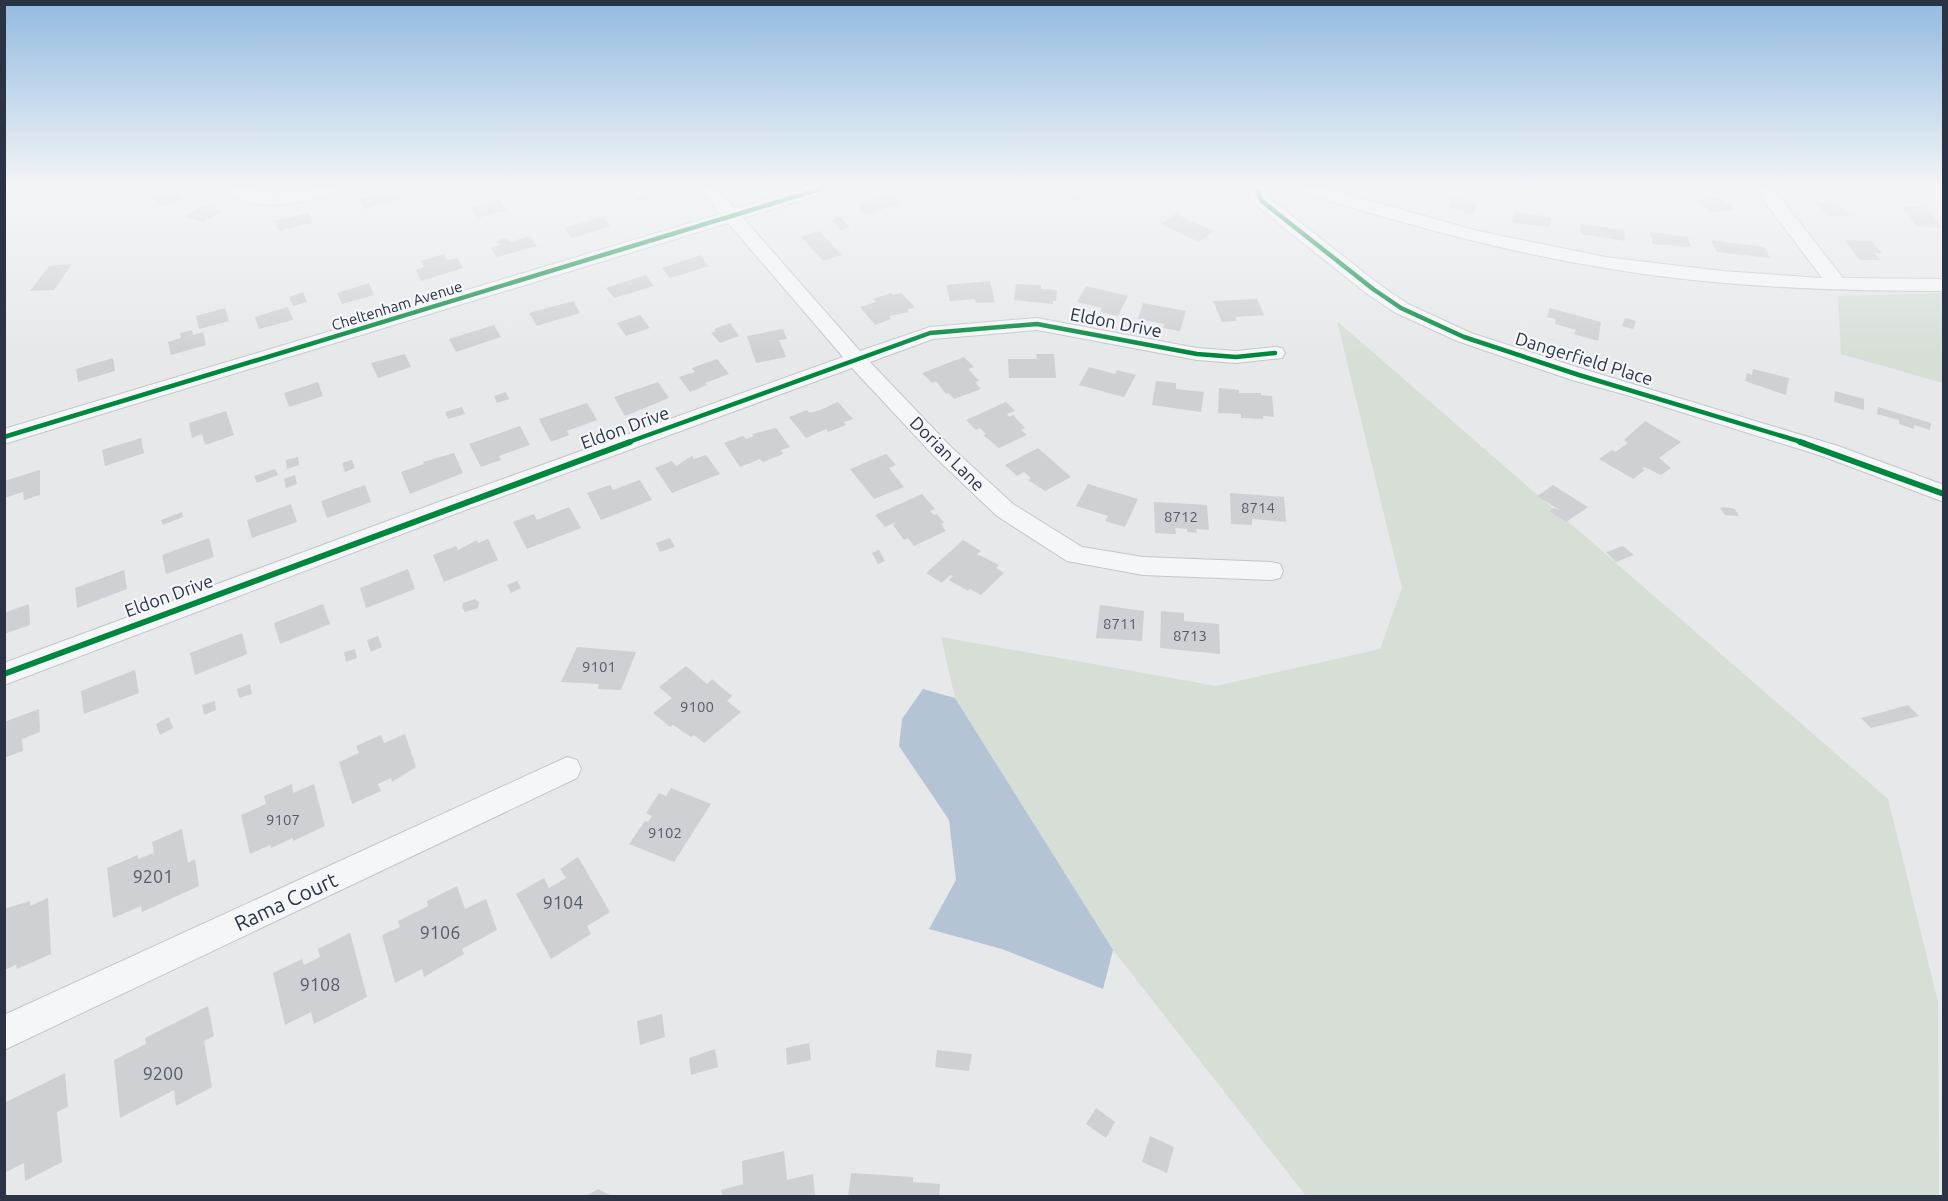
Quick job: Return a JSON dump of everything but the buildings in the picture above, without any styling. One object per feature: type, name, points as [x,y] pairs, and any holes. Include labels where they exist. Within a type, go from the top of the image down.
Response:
[{"type":"street","name":"Cheltenham Avenue","points":[[4,437],[647,242]]},
{"type":"street","name":"Dorian Lane","points":[[755,242],[856,360],[942,451],[1005,510],[1076,555],[1143,566],[1271,571]]},
{"type":"street","name":"Dangerfield Place","points":[[1313,242],[1373,290],[1401,308],[1464,337],[1579,375],[1642,392],[1830,451],[1944,494]]},
{"type":"street","points":[[1510,242],[1590,260],[1696,275],[1838,285],[1944,285]]},
{"type":"street","points":[[1805,242],[1838,285]]},
{"type":"street","name":"Eldon Drive","points":[[4,674],[433,514],[930,333],[1037,324],[1197,354],[1236,357],[1275,353]]},
{"type":"street","name":"Rama Court","points":[[4,1033],[567,769]]},
{"type":"shaded area","points":[[1943,293],[1943,383],[1841,354],[1838,296]]},
{"type":"shaded area","points":[[1337,321],[1888,799],[1938,1002],[1939,1196],[1306,1196],[1113,950],[955,698],[941,637],[1216,686],[1380,649],[1402,588]]},
{"type":"water","points":[[923,689],[955,698],[1113,950],[1103,989],[1002,949],[929,929],[956,880],[949,820],[899,746],[902,719]]},
{"type":"cycle path","points":[[4,437],[646,242]]},
{"type":"cycle path","points":[[1314,242],[1401,308],[1464,337],[1579,375],[1830,451],[1944,494]]},
{"type":"cycle path","points":[[4,674],[444,509],[930,333],[1037,324],[1197,354],[1236,357],[1275,353]]}]
